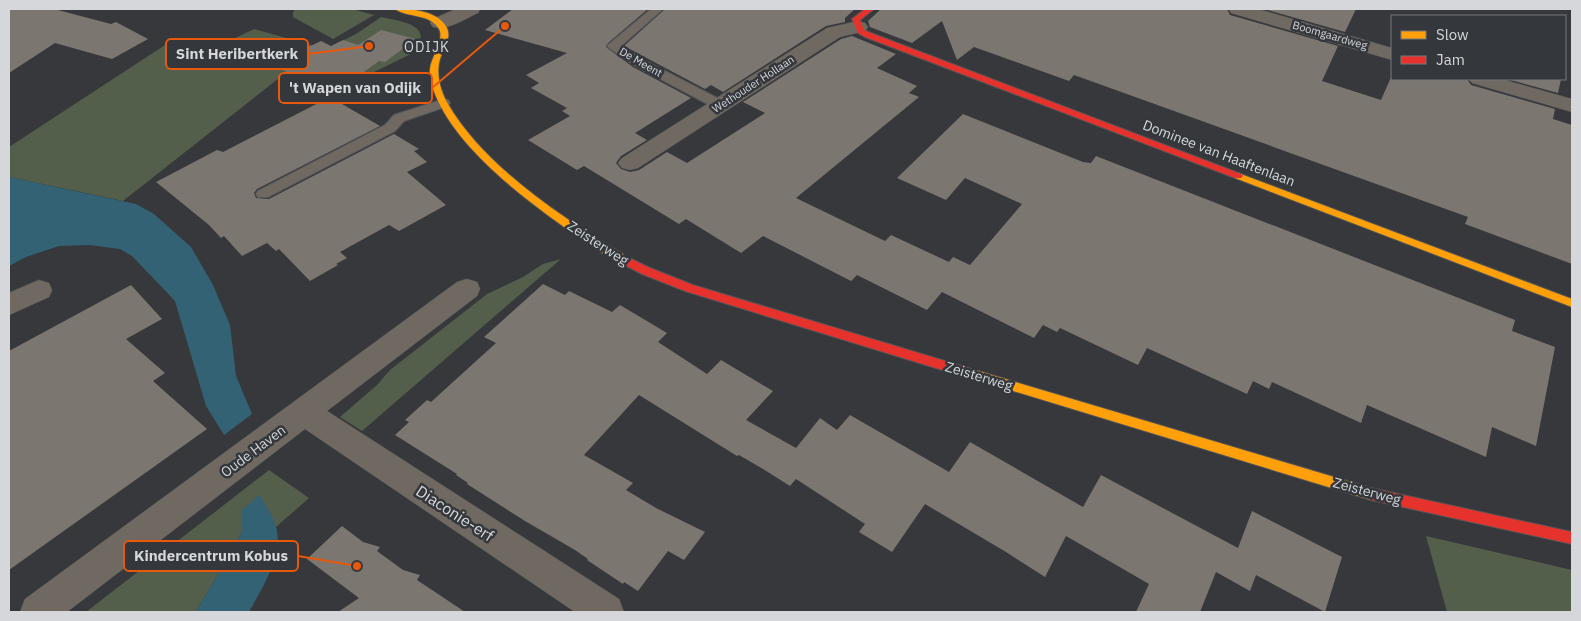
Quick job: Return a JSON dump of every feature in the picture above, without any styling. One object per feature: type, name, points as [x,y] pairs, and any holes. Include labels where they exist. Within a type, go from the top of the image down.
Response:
[{"type":"street","points":[[399,9],[422,14],[440,23],[471,9]]},
{"type":"street","points":[[858,26],[856,19],[870,9]]},
{"type":"street","name":"Boomgaardweg","points":[[1238,9],[1391,54]]},
{"type":"street","name":"Zeisterweg","points":[[440,23],[445,29],[445,36],[434,67],[436,85],[444,103],[462,130],[489,158],[537,200],[586,236],[632,264],[675,283],[1371,494],[1572,538]]},
{"type":"street","name":"Wethouder Hollaan","points":[[630,163],[834,32],[858,26]]},
{"type":"street","name":"Dominee van Haaftenlaan","points":[[858,26],[868,35],[1572,303]]},
{"type":"street","points":[[1482,80],[1572,106]]},
{"type":"street","name":"Oude Haven","points":[[38,612],[467,289]]},
{"type":"street","points":[[9,305],[39,290]]},
{"type":"street","name":"Diaconie-erf","points":[[304,412],[606,612]]},
{"type":"lane","name":"De Meent","points":[[657,9],[613,46],[638,62],[720,105]]},
{"type":"lane","points":[[263,194],[390,128],[399,118],[444,103]]},
{"type":"green space","points":[[296,9],[352,9],[374,15],[333,39],[293,17],[293,12]]},
{"type":"green space","points":[[381,17],[405,22],[416,28],[421,37],[411,54],[335,91],[283,75],[123,201],[9,177],[9,147],[165,45],[206,52],[254,29],[326,49],[356,34]]},
{"type":"green space","points":[[561,259],[362,431],[340,417],[377,385],[390,370],[487,294],[523,277],[543,264]]},
{"type":"green space","points":[[269,470],[309,498],[276,527],[259,496],[242,511],[241,534],[196,612],[86,612]]},
{"type":"green space","points":[[1426,536],[1572,570],[1572,612],[1447,612]]},
{"type":"water","points":[[9,177],[136,204],[154,214],[191,247],[213,285],[230,325],[236,376],[252,414],[224,435],[206,406],[175,301],[132,256],[120,249],[89,245],[59,246],[26,257],[9,266]]},
{"type":"water","points":[[259,495],[273,519],[278,538],[274,560],[260,593],[249,612],[196,612],[241,534],[241,511]]},
{"type":"building","points":[[9,9],[54,9],[111,24],[116,22],[148,39],[112,59],[55,43],[9,73]]},
{"type":"building","points":[[513,9],[648,9],[608,43],[606,47],[633,67],[691,98],[635,133],[647,140],[621,156],[616,163],[621,169],[630,172],[639,170],[667,152],[687,163],[765,113],[743,102],[841,39],[852,36],[896,54],[877,68],[917,86],[909,93],[919,97],[796,198],[885,241],[891,235],[949,262],[953,257],[970,265],[1022,204],[965,178],[946,200],[897,178],[963,114],[1083,162],[1091,163],[1096,156],[1515,320],[1512,331],[1555,347],[1536,446],[1492,427],[1486,457],[1367,405],[1361,423],[1272,382],[1269,389],[1253,381],[1247,394],[1147,348],[1138,365],[1060,328],[1057,332],[1043,325],[1034,338],[942,292],[927,310],[857,275],[851,281],[763,236],[741,253],[686,219],[679,224],[584,166],[577,170],[528,140],[570,116],[562,111],[567,108],[531,88],[539,83],[526,75],[567,53],[485,30]]},
{"type":"building","points":[[665,9],[855,9],[845,18],[845,22],[826,26],[723,92],[711,85],[705,89],[624,46]]},
{"type":"building","points":[[881,9],[1227,9],[1230,15],[1338,46],[1322,81],[1381,100],[1391,77],[1391,80],[1468,80],[1471,85],[1555,109],[1553,119],[1572,125],[1572,264],[1465,224],[1468,217],[1074,75],[1069,81],[974,47],[957,60],[942,21],[912,43],[870,27],[868,21]]},
{"type":"building","points":[[1264,9],[1356,9],[1345,32]]},
{"type":"building","points":[[381,30],[416,39],[385,62],[379,61],[332,95],[277,67],[280,66],[275,63],[321,41],[331,46],[343,40],[358,45]]},
{"type":"building","points":[[1511,80],[1561,80],[1558,93]]},
{"type":"building","points":[[330,97],[380,126],[257,189],[254,193],[256,198],[269,199],[394,134],[419,149],[414,151],[427,162],[407,172],[446,205],[399,231],[389,225],[340,252],[347,258],[310,281],[279,249],[276,251],[267,243],[242,256],[224,236],[221,238],[209,225],[156,182],[217,150],[223,152]]},
{"type":"building","points":[[543,284],[565,295],[569,291],[612,312],[620,305],[667,333],[658,342],[707,374],[721,360],[773,391],[746,420],[796,448],[820,418],[837,430],[850,415],[949,472],[970,442],[1083,507],[1101,475],[1238,548],[1252,511],[1342,557],[1325,612],[1256,575],[1250,591],[1216,572],[1200,612],[1136,612],[1149,584],[1066,536],[1045,577],[925,504],[892,552],[859,532],[865,524],[796,479],[790,486],[739,455],[737,456],[639,395],[584,455],[633,483],[626,490],[656,508],[705,532],[684,560],[668,551],[638,591],[624,582],[623,584],[575,550],[467,484],[457,474],[395,435],[409,422],[405,420],[427,400],[431,402],[496,343],[484,337]]},
{"type":"building","points":[[131,285],[162,319],[126,339],[165,373],[153,381],[207,429],[9,570],[9,351]]},
{"type":"building","points":[[342,526],[363,542],[380,547],[377,551],[403,570],[420,575],[417,580],[465,612],[338,612],[359,598],[307,559]]},
{"type":"traffic: slow","points":[[399,9],[429,17],[441,26],[444,32],[444,39],[435,64],[436,84],[444,104],[476,147],[522,190],[573,228],[619,257]]},
{"type":"traffic: slow","points":[[1238,176],[1572,303]]},
{"type":"traffic: slow","points":[[965,372],[1371,494]]},
{"type":"traffic: jam","points":[[870,9],[856,19],[861,31],[868,35],[1238,176]]},
{"type":"traffic: jam","points":[[619,257],[646,271],[689,288],[965,372]]},
{"type":"traffic: jam","points":[[1371,494],[1572,538]]},
{"type":"place","name":"'t Wapen van Odijk","points":[[505,26]]},
{"type":"place","name":"Sint Heribertkerk","points":[[369,46]]},
{"type":"place","name":"Kindercentrum Kobus","points":[[357,566]]},
{"type":"district","name":"ODIJK","points":[[427,47]]}]
